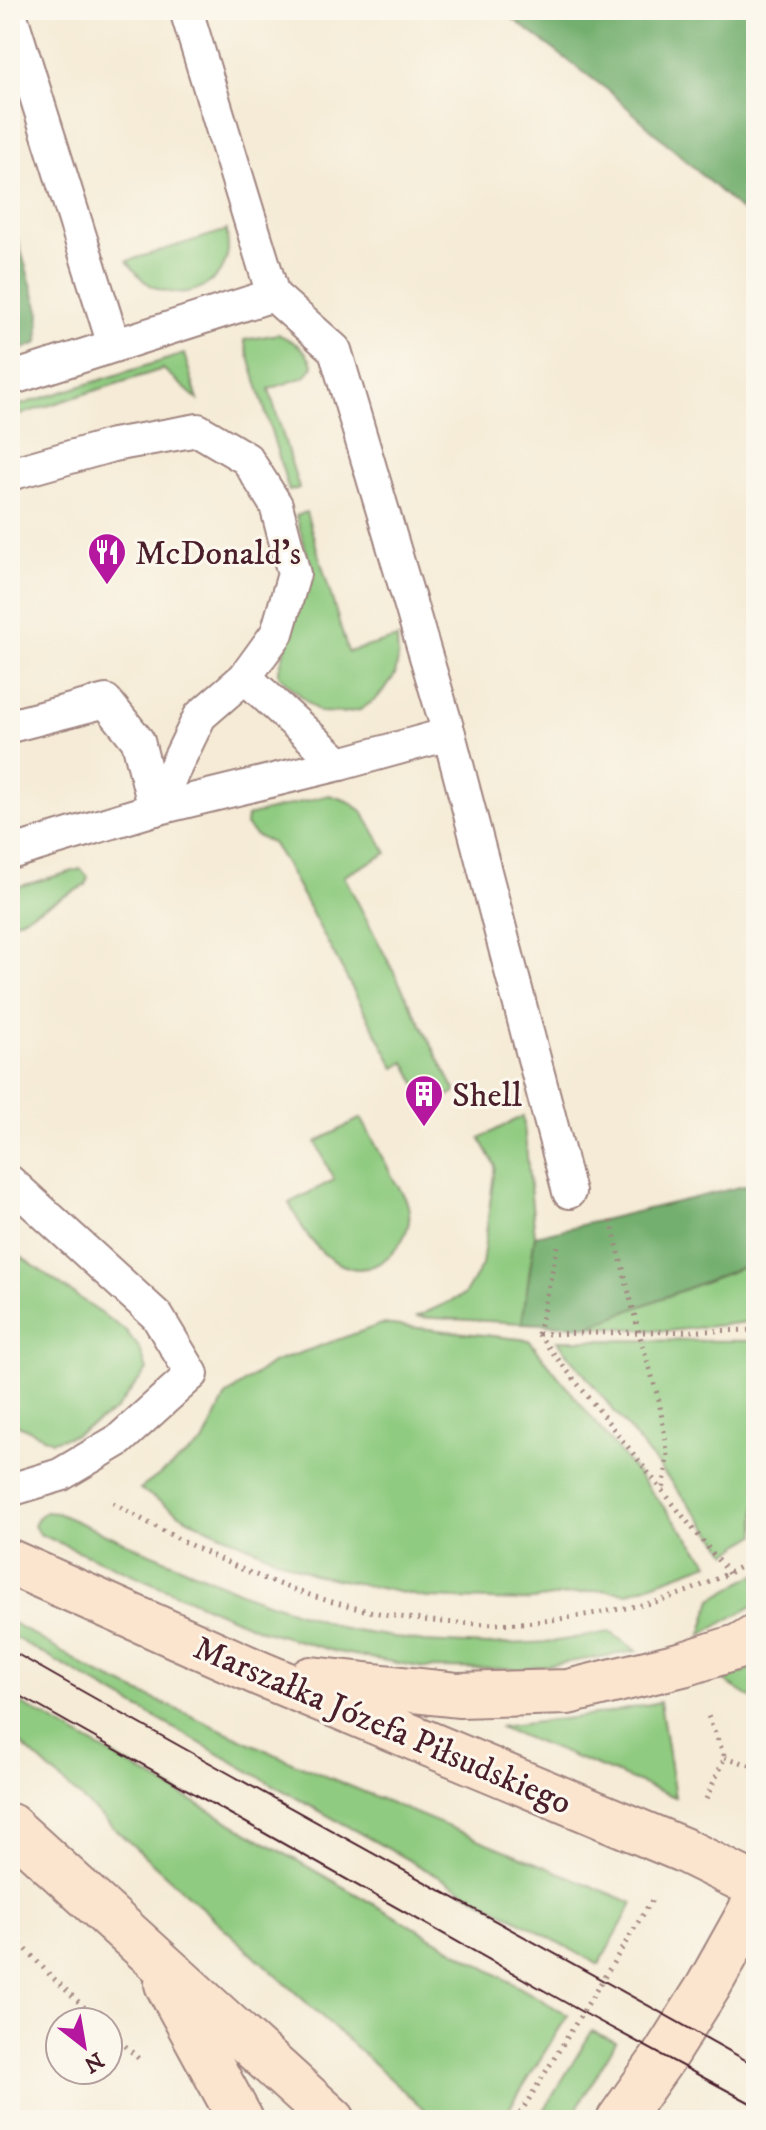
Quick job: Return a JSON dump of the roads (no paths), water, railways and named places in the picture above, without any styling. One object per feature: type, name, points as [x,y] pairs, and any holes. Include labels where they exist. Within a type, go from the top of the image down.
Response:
[{"type":"main road","name":"Marszałka Józefa Piłsudskiego","points":[[10,1562],[261,1674],[683,1850],[756,1886]]},
{"type":"main road","points":[[261,1674],[458,1695],[568,1692],[687,1663],[740,1646],[756,1636]]},
{"type":"main road","points":[[10,1826],[333,2120]]},
{"type":"main road","points":[[619,2120],[700,2000],[756,1901]]},
{"type":"main road","points":[[153,1957],[241,2120]]},
{"type":"lane","points":[[186,10],[273,295],[335,350],[449,734],[569,1192]]},
{"type":"lane","points":[[10,13],[114,345]]},
{"type":"lane","points":[[10,379],[273,295]]},
{"type":"lane","points":[[10,474],[113,445],[198,430],[247,459],[276,505],[294,574],[277,633],[245,677],[200,716],[155,809]]},
{"type":"lane","points":[[245,677],[340,764]]},
{"type":"lane","points":[[10,726],[106,701],[138,741],[155,809]]},
{"type":"lane","points":[[10,853],[155,809],[449,734]]},
{"type":"lane","points":[[10,1182],[157,1316],[192,1374],[119,1440],[60,1475],[10,1490]]},
{"type":"tram line","points":[[10,1650],[756,2066]]},
{"type":"tram line","points":[[10,1690],[584,2013],[756,2106]]},
{"type":"place","name":"McDonald's","points":[[107,586]]},
{"type":"place","name":"Shell","points":[[424,1128]]}]
